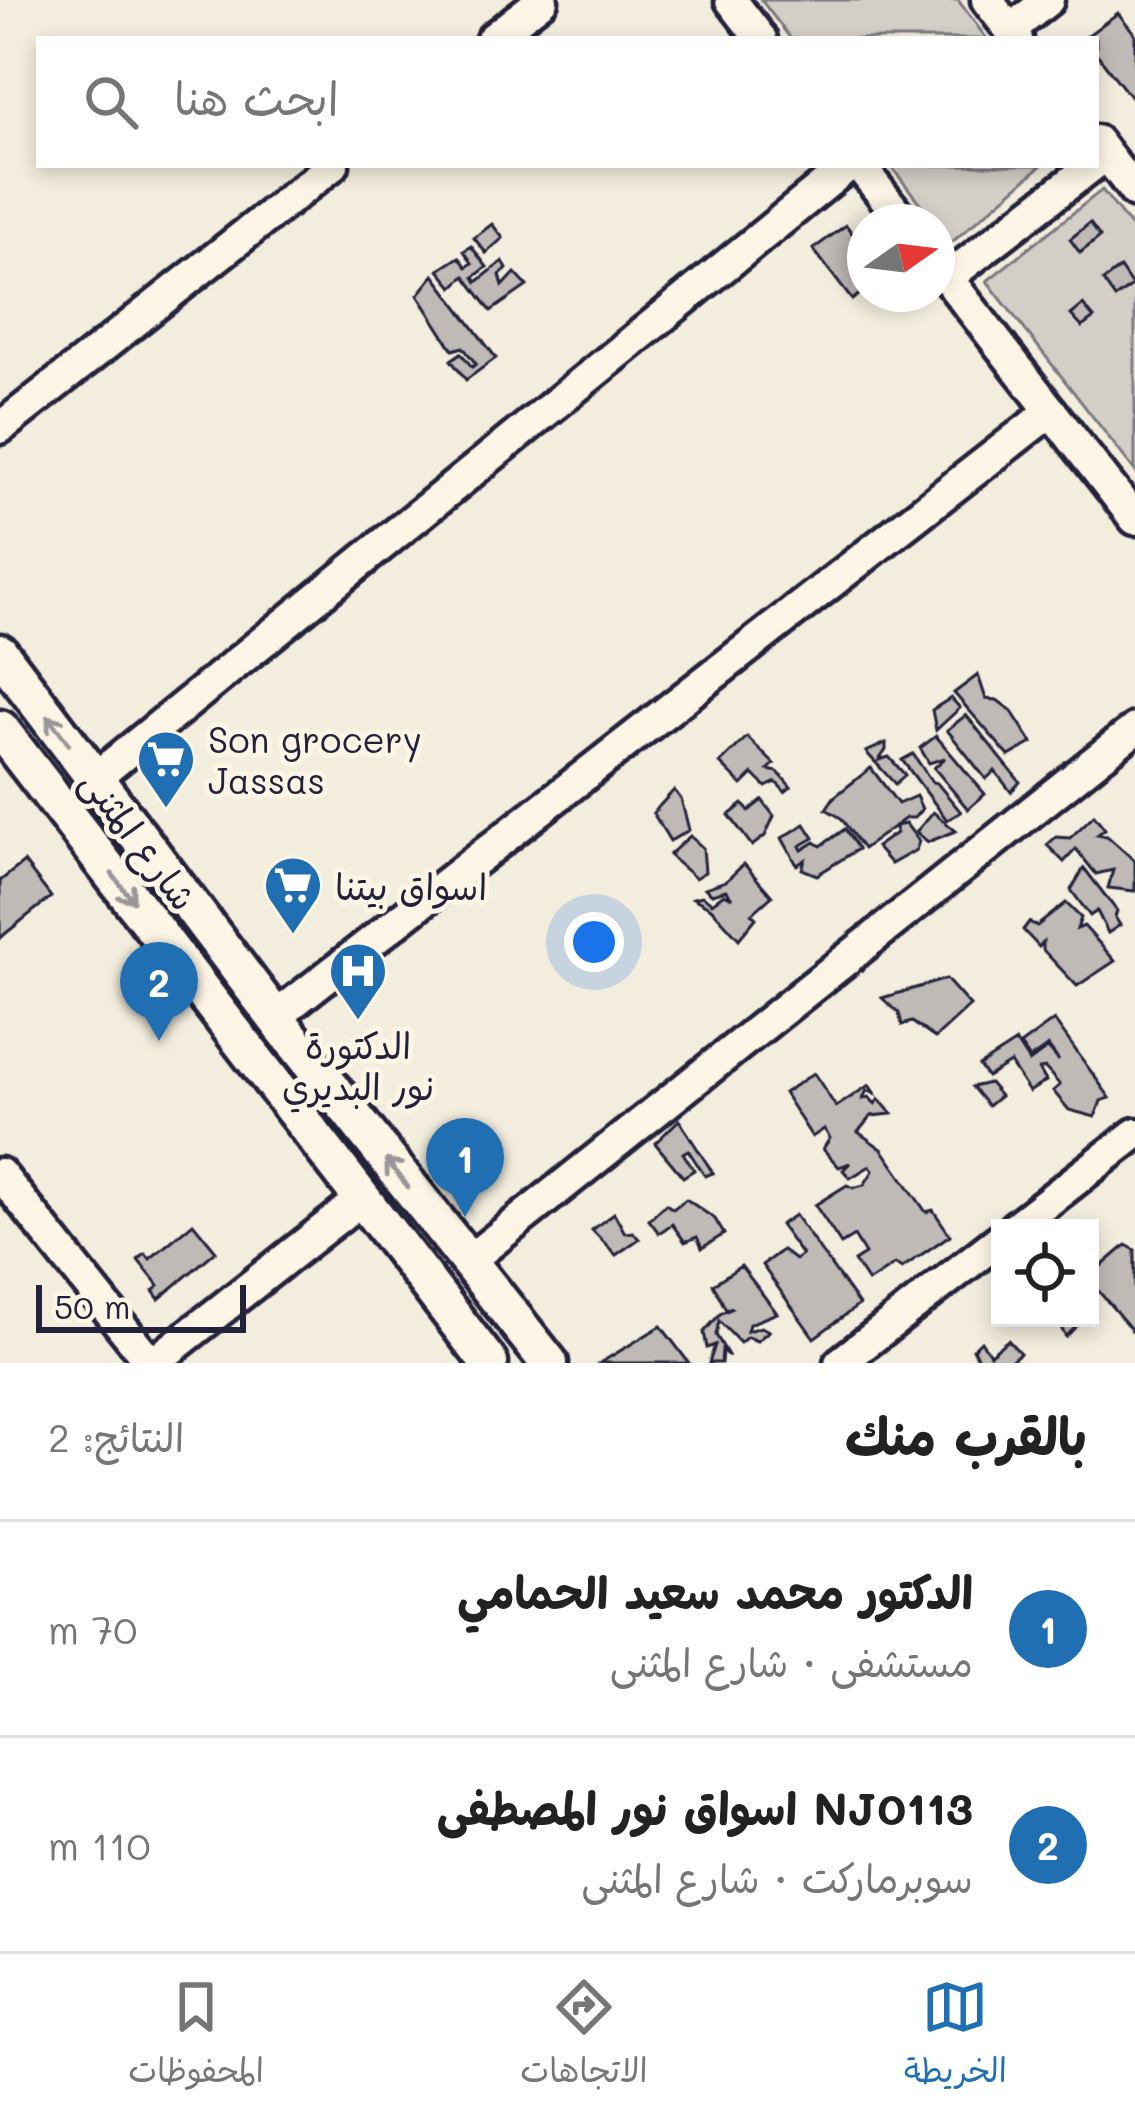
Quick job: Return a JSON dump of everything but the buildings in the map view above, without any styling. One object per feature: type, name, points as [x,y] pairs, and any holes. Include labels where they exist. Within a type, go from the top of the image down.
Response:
[{"type":"main road","name":"شارع المثنى","points":[[0,653],[275,1017],[549,1363]]},
{"type":"main road","name":"شارع المثنى","points":[[0,729],[489,1363]]},
{"type":"street","points":[[496,36],[542,0]]},
{"type":"street","points":[[731,0],[759,36]]},
{"type":"street","points":[[987,0],[1014,34],[1048,0]]},
{"type":"street","points":[[1099,157],[1135,192]]},
{"type":"street","points":[[0,428],[329,168]]},
{"type":"street","points":[[94,778],[844,168]]},
{"type":"street","points":[[862,168],[890,204]]},
{"type":"street","points":[[955,261],[1082,168]]},
{"type":"street","points":[[955,288],[1135,519]]},
{"type":"street","points":[[275,1017],[1051,411]]},
{"type":"street","points":[[467,1262],[1135,729]]},
{"type":"street","points":[[1025,1219],[1135,1133]]},
{"type":"street","points":[[0,1174],[152,1363],[363,1198]]},
{"type":"street","points":[[840,1363],[991,1245]]},
{"type":"shaded area","points":[[761,0],[958,0],[985,36],[789,36]]},
{"type":"shaded area","points":[[892,168],[1038,168],[955,240],[955,204],[920,204]]},
{"type":"shaded area","points":[[1102,190],[1135,232],[1135,471],[987,281]]},
{"type":"place","name":"Son grocery Jassas","points":[[166,810]]},
{"type":"place","name":"اسواق بيتنا","points":[[293,936]]},
{"type":"place","name":"الدكتورة نور البديري","points":[[358,1022]]},
{"type":"place","name":"NJ0113 اسواق نور المصطفى","points":[[159,1041]]},
{"type":"place","name":"الدكتور محمد سعيد الحمامي","points":[[465,1217]]}]
